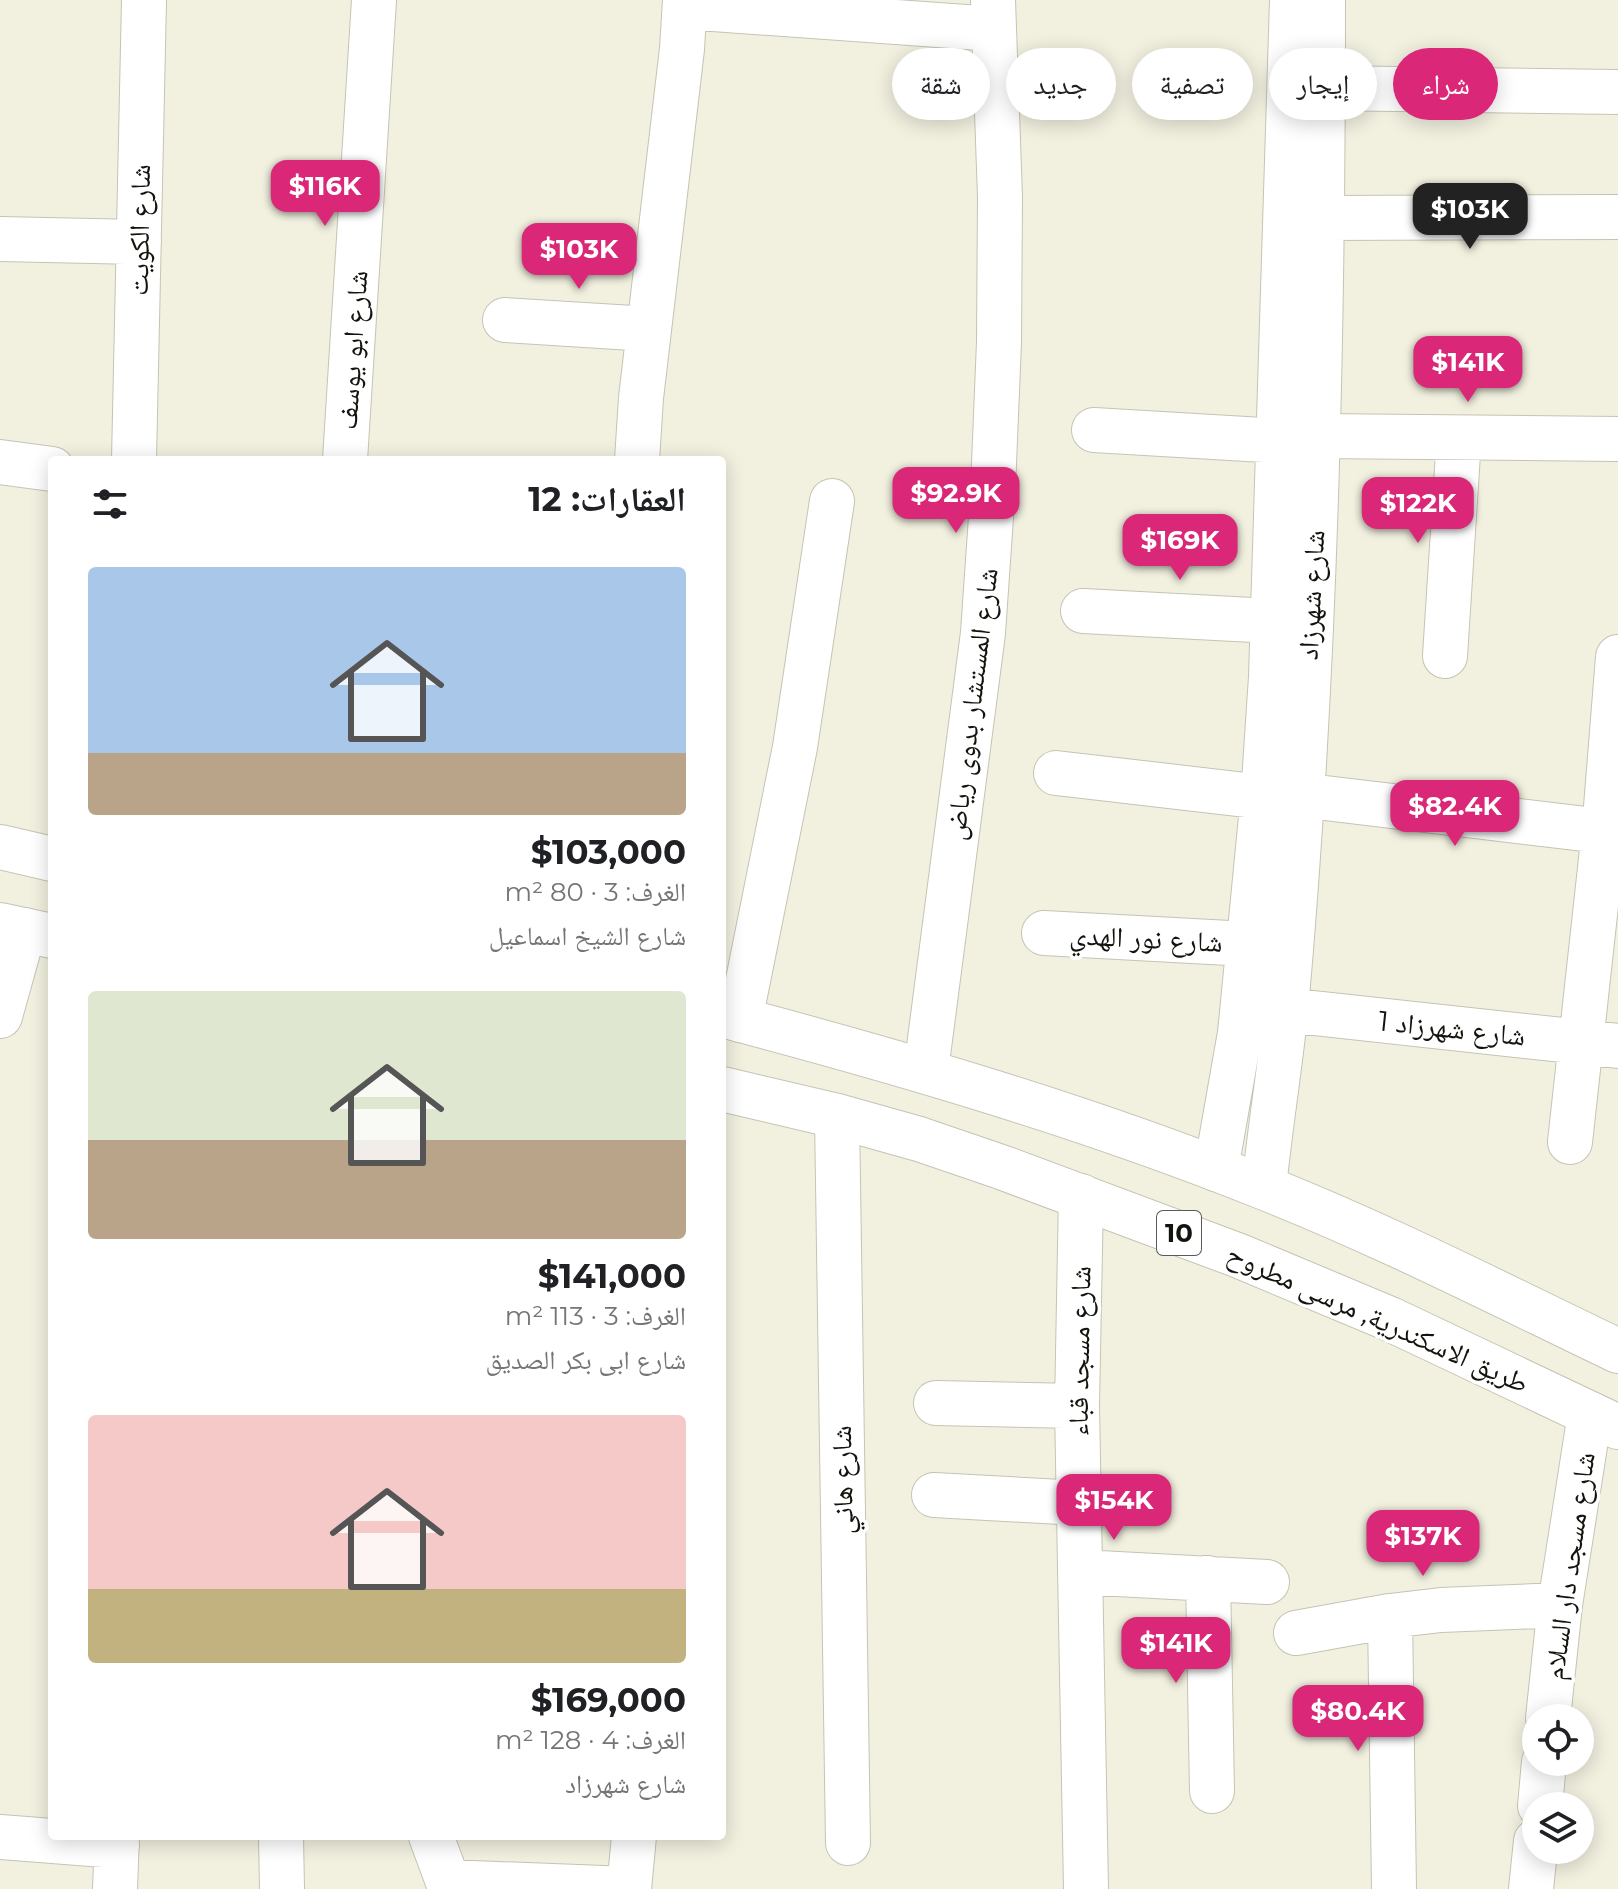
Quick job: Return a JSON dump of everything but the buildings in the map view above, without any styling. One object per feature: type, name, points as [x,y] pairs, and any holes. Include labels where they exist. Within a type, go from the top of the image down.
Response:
[{"type":"street","name":"شارع الكويت","points":[[134,456],[144,0]]},
{"type":"street","name":"شارع ابو يوسف","points":[[345,456],[374,0]]},
{"type":"street","name":"شارع شهرزاد","points":[[1216,1169],[1240,1033],[1248,944],[1282,796],[1299,439],[1292,0]]},
{"type":"street","name":"شارع شهرزاد","points":[[1323,0],[1323,48]]},
{"type":"street","points":[[637,456],[685,4],[993,15]]},
{"type":"street","name":"شارع المستشار بدوى رياض","points":[[926,1070],[983,633],[993,488],[1000,211],[993,15]]},
{"type":"street","points":[[1377,89],[1618,92]]},
{"type":"street","name":"شارع شهرزاد","points":[[1264,1187],[1286,1010],[1282,796],[1273,621],[1299,439],[1322,218],[1323,120]]},
{"type":"street","points":[[1322,218],[1618,217]]},
{"type":"street","points":[[0,239],[139,242]]},
{"type":"street","points":[[505,320],[649,329]]},
{"type":"street","points":[[1094,430],[1299,439],[1618,439]]},
{"type":"street","points":[[1445,656],[1459,438]]},
{"type":"street","points":[[0,462],[48,468]]},
{"type":"street","points":[[832,501],[795,747],[731,1017],[926,1070],[1072,1116],[1264,1187],[1618,1351]]},
{"type":"street","points":[[1083,611],[1273,621]]},
{"type":"street","points":[[1570,1142],[1599,1044],[1618,657]]},
{"type":"street","points":[[1056,773],[1611,833]]},
{"type":"street","points":[[0,847],[48,858]]},
{"type":"street","points":[[0,1016],[25,930]]},
{"type":"street","name":"شارع نور الهدي","points":[[1044,933],[1248,944]]},
{"type":"street","name":"شارع شهرزاد 1","points":[[1286,1010],[1599,1044]]},
{"type":"street","name":"طريق الاسكندرية, مرسى مطروح","points":[[726,1090],[919,1139],[1081,1196],[1237,1255],[1390,1319],[1604,1420]]},
{"type":"street","name":"شارع هاني","points":[[837,1116],[848,1843]]},
{"type":"street","name":"شارع مسجد قباء","points":[[1081,1196],[1077,1406],[1086,1889]]},
{"type":"street","points":[[936,1403],[1077,1406]]},
{"type":"street","name":"شارع مسجد دار السلام","points":[[1549,1704],[1560,1605],[1604,1420]]},
{"type":"street","points":[[934,1495],[1079,1503]]},
{"type":"street","points":[[1080,1572],[1267,1582]]},
{"type":"street","points":[[1208,1578],[1212,1791]]},
{"type":"street","points":[[1296,1633],[1441,1610],[1560,1605]]},
{"type":"street","points":[[1390,1616],[1394,1889]]},
{"type":"street","points":[[0,1837],[48,1839]]},
{"type":"street","points":[[88,1840],[117,1841],[115,1889]]},
{"type":"street","points":[[281,1840],[282,1889]]},
{"type":"street","points":[[432,1840],[448,1886],[629,1889],[634,1840]]},
{"type":"street","points":[[1531,1889],[1534,1864]]}]
